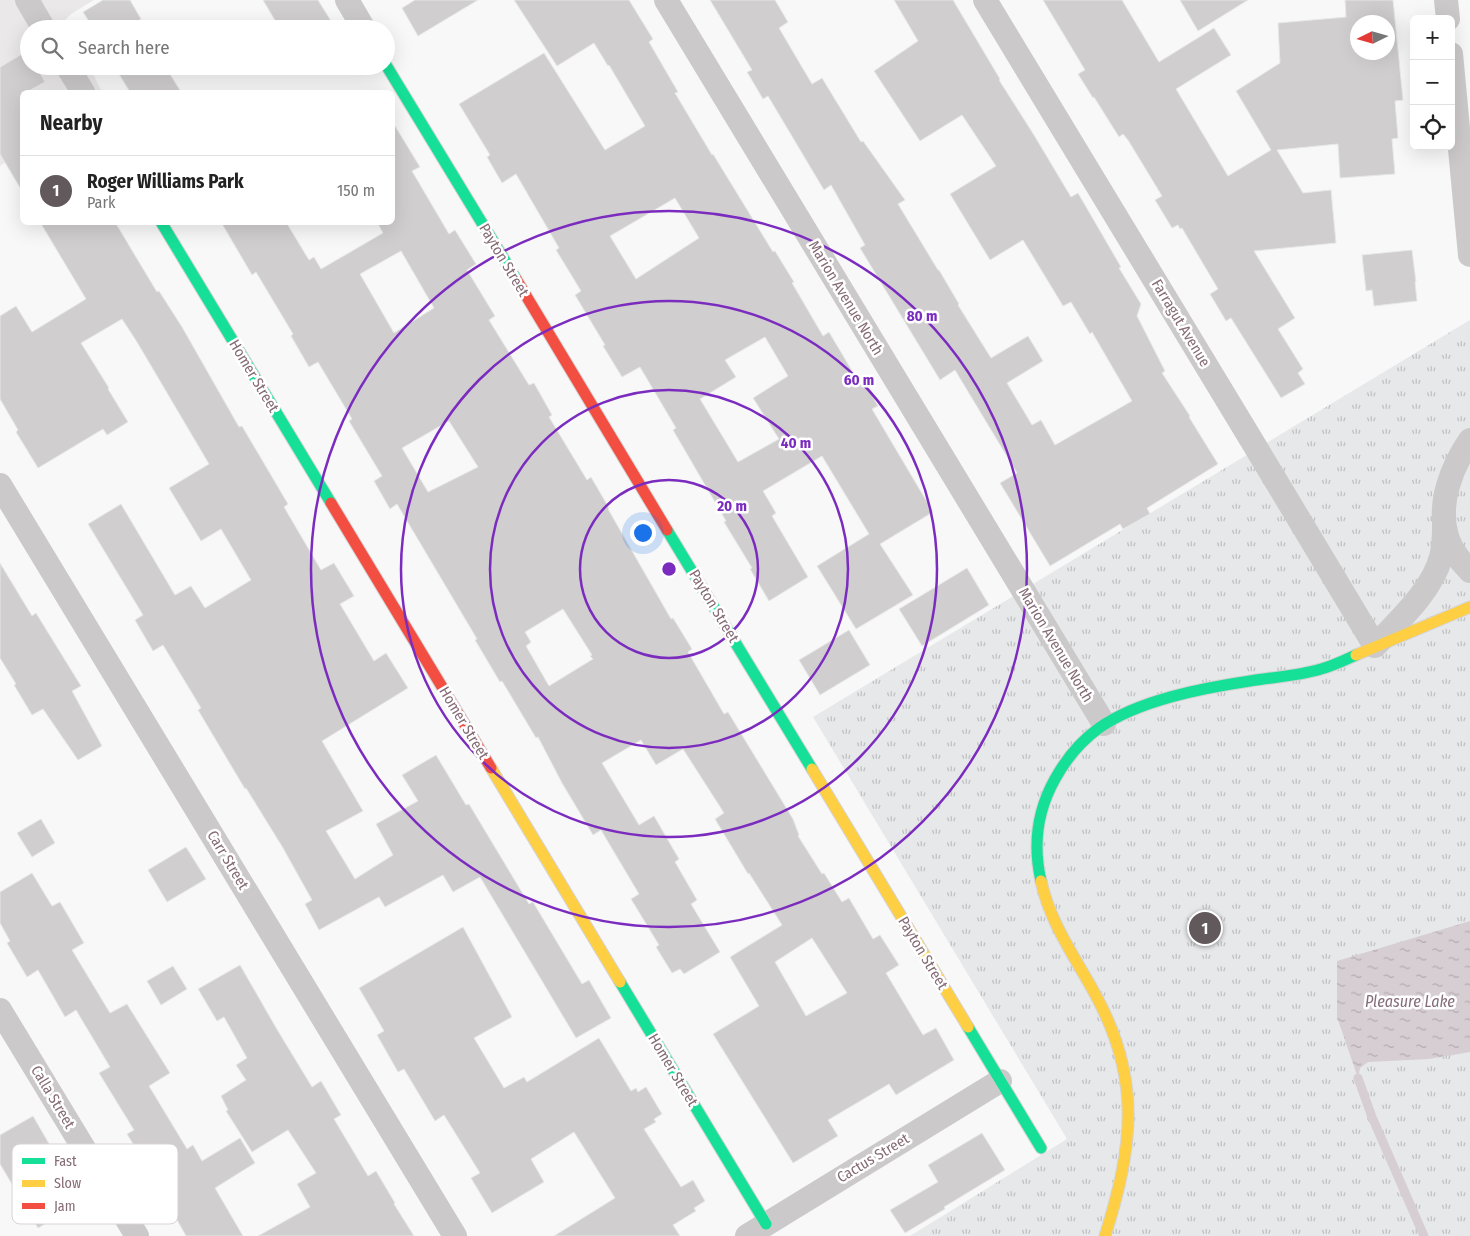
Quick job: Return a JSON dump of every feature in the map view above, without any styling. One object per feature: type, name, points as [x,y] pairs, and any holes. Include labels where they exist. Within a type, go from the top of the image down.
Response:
[{"type":"street","points":[[27,0],[39,20]]},
{"type":"street","points":[[347,0],[359,20]]},
{"type":"street","name":"Marion Avenue North","points":[[666,0],[1104,724]]},
{"type":"street","name":"Farragut Avenue","points":[[984,0],[1375,646]]},
{"type":"street","points":[[1446,0],[1448,15]]},
{"type":"street","points":[[1452,60],[1470,255]]},
{"type":"street","points":[[73,75],[82,90]]},
{"type":"street","name":"Payton Street","points":[[392,75],[1041,1148]]},
{"type":"street","name":"Homer Street","points":[[163,225],[756,1230]]},
{"type":"street","points":[[1375,646],[1418,598],[1432,578],[1441,556],[1447,491],[1458,462],[1470,440]]},
{"type":"street","name":"Carr Street","points":[[0,485],[455,1236]]},
{"type":"street","points":[[1444,514],[1450,546],[1470,571]]},
{"type":"street","points":[[1105,1236],[1123,1174],[1128,1141],[1130,1112],[1127,1082],[1121,1053],[1111,1025],[1069,950],[1047,905],[1040,885],[1036,845],[1038,826],[1042,809],[1058,773],[1081,744],[1104,724],[1136,709],[1177,696],[1326,668],[1375,646],[1442,621],[1470,607]]},
{"type":"street","name":"Calla Street","points":[[0,1010],[81,1144]]},
{"type":"street","name":"Cactus Street","points":[[756,1230],[1000,1081]]},
{"type":"street","name":"Calla Street","points":[[130,1224],[137,1236]]},
{"type":"shaded area","points":[[0,0],[94,0],[71,14],[65,20],[20,20],[20,75],[94,75],[101,90],[20,90],[20,151],[0,166]]},
{"type":"green space","points":[[1470,320],[1470,1236],[910,1236],[1067,1139],[813,717]]},
{"type":"water","name":"Pleasure Lake","points":[[1470,921],[1470,1052],[1429,1059],[1368,1062],[1360,1068],[1358,1078],[1337,1017],[1337,961]]},
{"type":"building","points":[[103,0],[130,0],[141,19],[88,20],[83,12]]},
{"type":"building","points":[[263,0],[318,0],[330,20],[275,20]]},
{"type":"building","points":[[415,0],[478,0],[418,36],[402,8]]},
{"type":"building","points":[[514,0],[629,0],[653,39],[649,42],[678,92],[675,93],[773,252],[775,251],[794,282],[792,283],[823,336],[829,332],[858,381],[862,379],[878,406],[872,409],[933,512],[880,544],[913,595],[856,629],[817,566],[869,534],[822,456],[763,491],[776,513],[772,516],[808,577],[769,601],[750,569],[752,568],[724,522],[726,521],[673,430],[676,428],[640,367],[622,377],[575,295],[581,291],[556,250],[559,248],[516,174],[502,183],[487,157],[490,155],[459,104],[544,53],[605,150],[645,126],[594,43],[557,66]],"holes":[[[675,198],[699,238],[636,279],[610,236]],[[765,337],[788,376],[753,398],[779,439],[738,462],[700,399],[736,377],[725,360]]]},
{"type":"building","points":[[710,0],[775,0],[788,22],[779,28],[812,84],[822,78],[861,142],[863,141],[905,200],[898,204],[991,358],[1028,336],[1043,361],[1007,383],[1032,425],[1041,420],[1055,445],[1132,401],[1092,332],[1090,334],[1071,302],[1063,306],[1023,240],[990,260],[950,194],[996,166],[962,115],[920,141],[874,71],[918,41],[894,0],[953,0],[999,80],[1071,197],[1078,193],[1121,267],[1119,268],[1141,304],[1137,316],[1165,371],[1162,373],[1218,464],[1147,508],[1150,514],[1123,529],[1120,524],[1050,566],[1000,483],[1017,473],[955,370],[940,380],[860,248],[865,245],[831,185],[824,190],[768,96],[763,99],[747,72],[752,70]]},
{"type":"building","points":[[1043,0],[1122,0],[1159,62],[1214,28],[1231,55],[1176,89],[1228,176],[1271,150],[1236,91],[1280,63],[1278,23],[1346,17],[1345,0],[1393,0],[1394,15],[1350,15],[1350,60],[1395,60],[1395,20],[1403,100],[1395,101],[1398,138],[1392,139],[1395,174],[1340,178],[1338,144],[1277,150],[1303,193],[1331,190],[1336,243],[1254,251],[1295,318],[1278,329],[1303,369],[1298,373],[1305,384],[1281,398],[1231,318],[1226,321],[1210,294],[1218,289],[1182,228],[1180,229],[1178,225],[1172,228],[1155,200],[1162,196],[1128,140],[1123,134],[1119,137],[1078,74],[1085,70]]},
{"type":"building","points":[[1180,0],[1248,0],[1198,31]]},
{"type":"building","points":[[20,55],[20,75],[41,75],[45,82],[31,90],[20,90],[20,188],[0,154],[0,67]]},
{"type":"building","points":[[120,75],[171,75],[180,90],[129,90]]},
{"type":"building","points":[[395,126],[420,167],[412,171],[449,234],[455,230],[476,264],[467,270],[495,316],[489,320],[529,385],[534,383],[552,415],[549,417],[587,480],[591,477],[671,619],[673,618],[692,649],[688,652],[724,714],[728,712],[793,819],[798,836],[822,874],[824,873],[842,902],[849,898],[873,939],[880,935],[899,965],[886,973],[923,1035],[936,1028],[954,1060],[896,1095],[889,1084],[828,1120],[838,1136],[793,1163],[713,1034],[759,1006],[730,957],[782,925],[715,819],[724,813],[683,749],[656,765],[641,740],[602,763],[639,825],[654,816],[679,859],[675,862],[697,900],[691,904],[720,952],[684,974],[680,969],[672,973],[656,947],[659,945],[631,899],[639,894],[601,830],[593,835],[562,783],[538,737],[536,738],[502,681],[500,682],[475,640],[477,639],[397,504],[390,509],[374,481],[382,476],[349,421],[352,419],[318,362],[309,367],[291,336],[293,334],[256,272],[252,275],[223,225],[288,225],[309,260],[314,257],[321,269],[383,233],[379,225],[395,225]],"holes":[[[401,251],[434,308],[394,333],[360,274]],[[449,421],[478,467],[428,492],[402,448]],[[563,609],[593,659],[549,686],[526,646],[531,642],[525,632]],[[812,938],[847,993],[806,1016],[775,962]]]},
{"type":"building","points":[[42,225],[117,225],[157,292],[159,291],[182,327],[239,427],[242,426],[288,504],[284,507],[321,570],[334,563],[354,596],[340,604],[374,661],[386,653],[408,688],[322,741],[363,811],[326,831],[355,879],[393,855],[376,824],[418,801],[402,775],[436,755],[466,805],[469,804],[529,904],[533,902],[582,984],[589,980],[611,1018],[576,1038],[480,877],[453,892],[443,875],[385,907],[379,897],[319,930],[305,904],[312,900],[283,848],[198,710],[201,708],[163,645],[153,651],[135,620],[143,615],[88,524],[121,504],[175,595],[191,586],[205,608],[251,580],[221,529],[201,541],[169,488],[209,464],[137,342],[122,319],[81,343],[128,422],[107,435],[103,429],[38,468],[16,432],[18,430],[0,399],[0,316],[16,306],[32,332],[86,299]]},
{"type":"building","points":[[1412,250],[1417,301],[1374,306],[1372,290],[1366,291],[1362,255]]},
{"type":"building","points":[[0,563],[32,616],[36,613],[81,686],[72,691],[102,746],[78,760],[43,709],[32,715],[0,658]]},
{"type":"building","points":[[967,568],[989,605],[922,646],[899,609]]},
{"type":"building","points":[[849,630],[870,665],[820,695],[799,660]]},
{"type":"building","points":[[41,819],[55,843],[32,857],[17,833]]},
{"type":"building","points":[[186,847],[206,879],[167,902],[148,870]]},
{"type":"building","points":[[32,873],[52,906],[60,902],[84,943],[72,950],[110,1013],[127,1004],[170,1073],[149,1086],[187,1149],[193,1145],[202,1161],[240,1138],[255,1163],[215,1188],[243,1236],[186,1236],[178,1222],[178,1144],[133,1144],[127,1134],[134,1130],[99,1073],[110,1067],[76,1010],[65,1017],[38,970],[27,977],[7,943],[10,941],[0,923],[0,892]]},
{"type":"building","points":[[463,927],[512,1017],[474,1038],[504,1088],[524,1077],[527,1082],[599,1038],[631,1091],[636,1088],[638,1092],[646,1087],[662,1114],[654,1119],[656,1122],[644,1129],[681,1187],[693,1180],[705,1201],[694,1208],[696,1211],[673,1225],[680,1236],[554,1236],[615,1198],[574,1132],[531,1159],[544,1182],[492,1213],[471,1178],[480,1173],[444,1115],[435,1121],[404,1069],[398,1072],[377,1035],[384,1031],[359,988]]},
{"type":"building","points":[[240,965],[312,1087],[321,1081],[341,1115],[334,1119],[368,1176],[376,1171],[414,1236],[258,1236],[310,1207],[297,1184],[316,1173],[288,1130],[252,1152],[226,1111],[228,1110],[221,1096],[246,1080],[236,1065],[247,1058],[224,1017],[217,1021],[198,989]]},
{"type":"building","points":[[173,966],[187,989],[161,1005],[147,981]]},
{"type":"building","points":[[33,1116],[49,1144],[12,1144],[12,1184],[0,1164],[0,1135]]},
{"type":"building","points":[[982,1133],[1005,1170],[905,1233],[890,1210],[938,1182],[928,1165]]},
{"type":"building","points":[[36,1224],[45,1224],[38,1228]]},
{"type":"waterway","points":[[1358,1078],[1372,1117],[1424,1236]]},
{"type":"traffic: fast","points":[[392,75],[516,279]]},
{"type":"traffic: fast","points":[[163,225],[331,503]]},
{"type":"traffic: fast","points":[[667,530],[812,769]]},
{"type":"traffic: fast","points":[[1041,881],[1037,842],[1044,804],[1064,764],[1080,745],[1099,728],[1133,710],[1172,697],[1212,687],[1295,675],[1330,666],[1356,655]]},
{"type":"traffic: fast","points":[[620,982],[766,1224]]},
{"type":"traffic: fast","points":[[968,1027],[1041,1148]]},
{"type":"traffic: slow","points":[[1356,655],[1470,607]]},
{"type":"traffic: slow","points":[[491,768],[620,982]]},
{"type":"traffic: slow","points":[[812,769],[968,1027]]},
{"type":"traffic: slow","points":[[1041,881],[1050,911],[1110,1025],[1120,1055],[1126,1084],[1127,1143],[1115,1204],[1105,1236]]},
{"type":"traffic: jam","points":[[516,279],[667,530]]},
{"type":"traffic: jam","points":[[331,503],[491,768]]},
{"type":"place","name":"Roger Williams Park","points":[[1205,928]]}]
